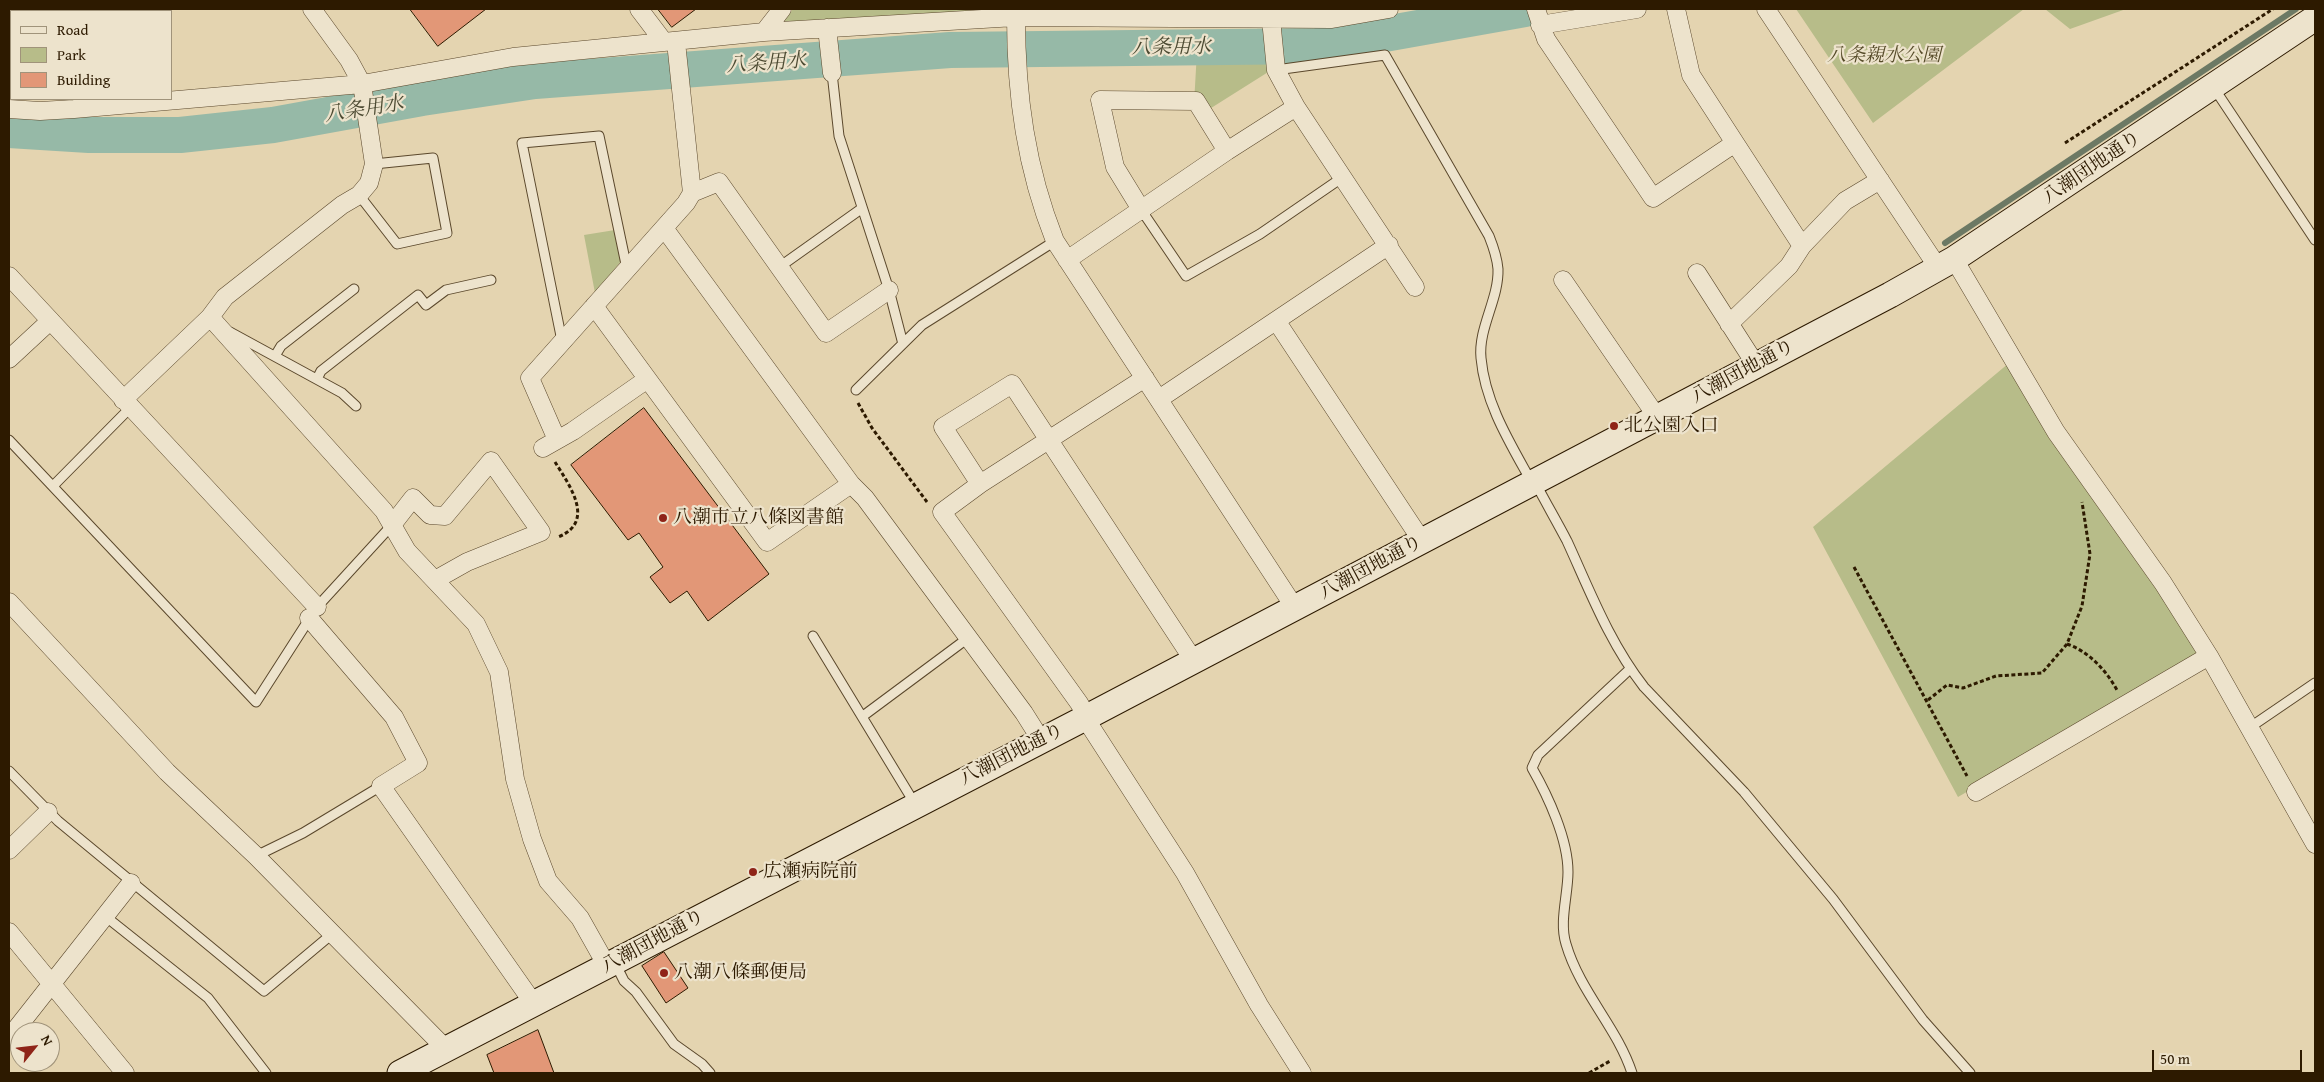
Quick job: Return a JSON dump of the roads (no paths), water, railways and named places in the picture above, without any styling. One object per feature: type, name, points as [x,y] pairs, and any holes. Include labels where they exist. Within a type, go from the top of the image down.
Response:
[{"type":"street","points":[[127,404],[211,319],[225,298],[342,205],[359,195],[370,183],[374,164],[362,84],[349,60],[312,9]]},
{"type":"street","points":[[639,9],[672,46],[692,193]]},
{"type":"street","points":[[764,32],[782,9]]},
{"type":"street","points":[[9,109],[40,111],[74,110],[362,84],[513,57],[672,46],[764,32],[828,36],[1016,25],[1332,19],[1389,9]]},
{"type":"street","points":[[1636,9],[1538,17],[1546,39],[1653,198],[1735,143]]},
{"type":"street","points":[[1676,9],[1690,75],[1802,246]]},
{"type":"street","points":[[1766,9],[1880,180],[1946,264],[2056,432],[2163,583],[2209,656],[2315,844]]},
{"type":"street","name":"八潮団地通り","points":[[402,1073],[915,805],[1086,718],[1946,264],[2315,18]]},
{"type":"street","points":[[1271,19],[1276,70],[1296,107],[1415,287]]},
{"type":"street","points":[[1016,25],[1018,78],[1027,152],[1055,241],[1295,608]]},
{"type":"street","points":[[828,36],[832,73]]},
{"type":"street","points":[[1142,211],[1115,167],[1100,100],[1196,101],[1227,151]]},
{"type":"street","points":[[1067,260],[1142,211],[1227,151],[1296,107]]},
{"type":"street","points":[[1729,324],[1789,266],[1802,246],[1845,201],[1880,180]]},
{"type":"street","points":[[646,380],[548,445],[530,378],[664,228],[692,193],[719,182],[778,268],[826,333],[889,290]]},
{"type":"street","points":[[664,228],[851,484],[865,498],[1024,712],[1041,740]]},
{"type":"street","points":[[1159,399],[1277,322],[1388,245]]},
{"type":"street","points":[[1697,273],[1756,365]]},
{"type":"street","points":[[9,276],[127,404],[313,612],[394,717],[418,763],[381,786],[534,1004]]},
{"type":"street","points":[[1563,280],[1658,417]]},
{"type":"street","points":[[594,306],[646,380],[767,542],[851,484]]},
{"type":"street","points":[[211,319],[384,512],[407,551],[476,624],[499,672],[515,779],[532,839],[548,880],[580,918],[611,964]]},
{"type":"street","points":[[9,359],[50,321]]},
{"type":"street","points":[[1277,322],[1422,541]]},
{"type":"street","points":[[1145,378],[1051,441],[980,484],[942,512],[1073,695],[1185,872],[1259,1006],[1302,1073]]},
{"type":"street","points":[[980,484],[943,427],[1012,384],[1194,661]]},
{"type":"street","points":[[392,525],[413,498],[430,515],[445,516],[492,461],[541,532],[467,562],[435,580]]},
{"type":"street","points":[[9,602],[167,772],[256,856],[446,1050]]},
{"type":"street","points":[[1976,792],[2209,656]]},
{"type":"street","points":[[9,850],[48,812]]},
{"type":"street","points":[[9,1038],[131,883]]},
{"type":"street","points":[[9,932],[126,1073]]},
{"type":"lane","points":[[1276,70],[1385,56],[1489,236],[1495,251],[1498,270],[1482,338],[1481,357],[1498,422],[1566,540],[1597,612],[1630,669],[1644,687],[1744,792],[1833,899],[1924,1020],[1970,1073]]},
{"type":"lane","points":[[832,73],[839,136],[861,209],[889,290],[903,344]]},
{"type":"lane","points":[[2213,86],[2315,240]]},
{"type":"lane","points":[[562,342],[522,143],[599,136],[627,269]]},
{"type":"lane","points":[[359,195],[397,244],[447,233],[433,158],[374,164]]},
{"type":"lane","points":[[1142,211],[1186,276],[1260,234],[1343,178]]},
{"type":"lane","points":[[778,268],[861,209]]},
{"type":"lane","points":[[856,390],[922,325],[1055,241]]},
{"type":"lane","points":[[317,379],[321,371],[418,295],[426,305],[446,290],[491,280]]},
{"type":"lane","points":[[275,356],[281,346],[354,289]]},
{"type":"lane","points":[[211,319],[342,393],[356,406]]},
{"type":"lane","points":[[53,486],[127,404]]},
{"type":"lane","points":[[9,440],[256,702],[313,612],[392,525]]},
{"type":"lane","points":[[813,636],[915,805]]},
{"type":"lane","points":[[863,716],[968,638]]},
{"type":"lane","points":[[1630,669],[1538,756],[1532,768],[1545,790],[1566,856],[1568,872],[1564,911],[1565,943],[1580,981],[1627,1057],[1632,1073]]},
{"type":"lane","points":[[2249,728],[2315,683]]},
{"type":"lane","points":[[9,771],[48,812],[131,883],[264,991],[332,934]]},
{"type":"lane","points":[[256,856],[303,833],[381,786]]},
{"type":"lane","points":[[105,916],[208,998],[266,1073]]},
{"type":"lane","points":[[611,964],[624,981],[636,992],[674,1044],[702,1064],[710,1073]]},
{"type":"waterway","name":"八条用水","points":[[9,130],[89,135],[180,135],[273,125],[422,98],[535,81],[950,50],[1317,46],[1525,9]]},
{"type":"waterway","points":[[1945,243],[2296,9]]},
{"type":"place","name":"北公園入口","points":[[1614,426]]},
{"type":"place","name":"八潮市立八條図書館","points":[[663,518]]},
{"type":"place","name":"広瀬病院前","points":[[753,872]]},
{"type":"place","name":"八潮八條郵便局","points":[[664,973]]},
{"type":"park label","name":"八条親水公園","points":[[1884,56]]}]
